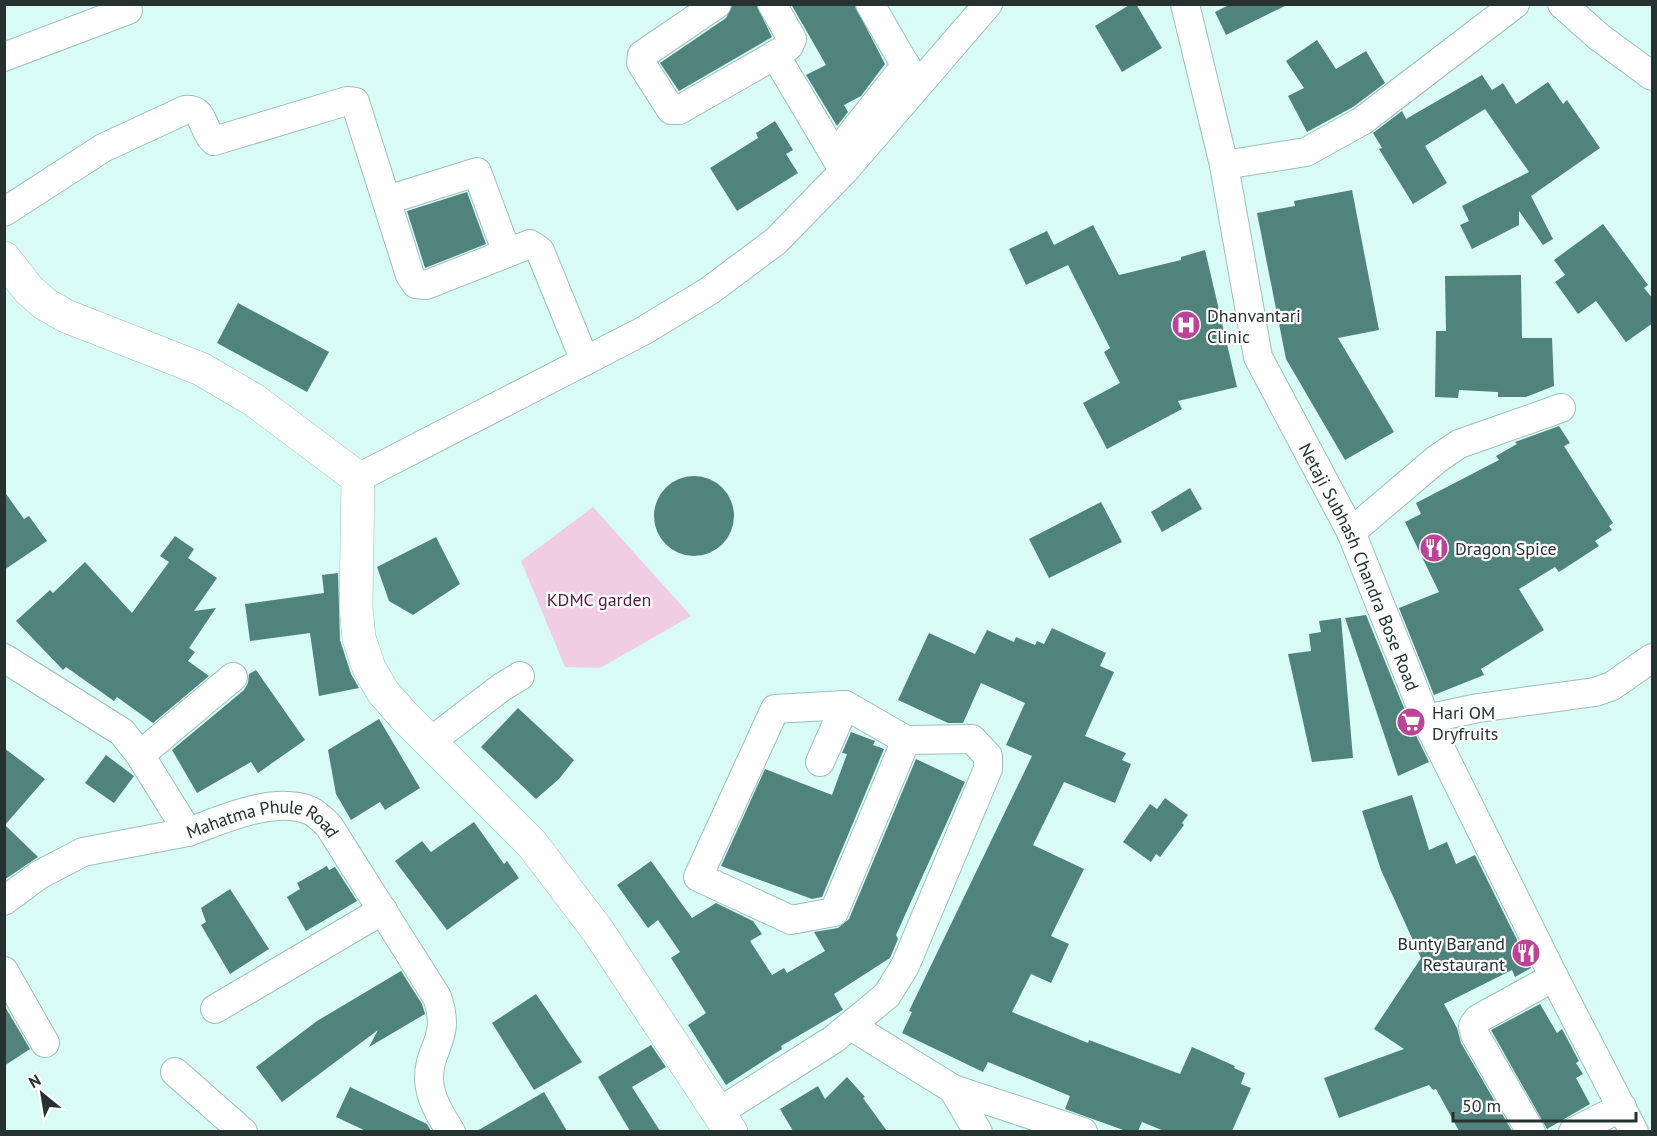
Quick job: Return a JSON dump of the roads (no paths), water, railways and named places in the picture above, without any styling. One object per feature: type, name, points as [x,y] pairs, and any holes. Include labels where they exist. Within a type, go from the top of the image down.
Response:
[{"type":"street","points":[[717,4],[642,55],[640,59],[671,110],[679,110],[789,46],[792,39],[772,4]]},
{"type":"street","points":[[870,4],[912,76]]},
{"type":"street","points":[[358,478],[643,331],[709,291],[776,241],[838,161],[912,76],[988,4]]},
{"type":"street","name":"Netaji Subhash Chandra Bose Road","points":[[1185,4],[1224,165],[1258,357],[1351,532],[1426,719],[1554,977],[1628,1119]]},
{"type":"street","points":[[1224,165],[1306,152],[1316,147],[1362,121],[1515,4]]},
{"type":"street","points":[[1562,4],[1599,37],[1653,76]]},
{"type":"street","points":[[4,57],[128,10]]},
{"type":"street","points":[[775,55],[838,161]]},
{"type":"street","points":[[4,212],[103,148],[185,110],[192,109],[200,114],[208,136],[214,141],[347,100],[355,102],[410,275],[416,284],[426,285],[530,244],[540,251],[585,361]]},
{"type":"street","points":[[387,200],[477,172],[507,253]]},
{"type":"street","points":[[4,258],[29,290],[45,304],[66,316],[201,369],[254,399],[358,478]]},
{"type":"street","points":[[1351,532],[1437,459],[1459,444],[1561,408]]},
{"type":"street","points":[[358,478],[356,607],[358,638],[369,668],[383,692],[532,844],[598,931],[725,1122],[851,1026],[887,995],[905,966],[988,769],[988,756],[972,739],[906,740],[845,705],[775,709],[698,877],[791,920],[834,912],[906,740]]},
{"type":"street","name":"Mahatma Phule Road","points":[[4,658],[122,732],[140,755],[188,832],[253,809],[288,808],[311,811],[329,826],[437,997],[443,1014],[443,1029],[429,1079],[437,1110],[451,1131]]},
{"type":"street","points":[[1426,719],[1478,708],[1595,692],[1612,686],[1653,658]]},
{"type":"street","points":[[430,742],[520,676]]},
{"type":"street","points":[[140,755],[233,677]]},
{"type":"street","points":[[820,762],[845,705]]},
{"type":"street","points":[[4,901],[39,875],[83,852],[188,832]]},
{"type":"street","points":[[215,1009],[383,910]]},
{"type":"street","points":[[4,971],[45,1042]]},
{"type":"street","points":[[1531,1131],[1475,1035],[1473,1026],[1479,1019],[1554,977]]},
{"type":"street","points":[[851,1026],[953,1089],[1083,1131]]},
{"type":"street","points":[[175,1072],[243,1131]]},
{"type":"street","points":[[953,1089],[978,1131]]},
{"type":"street","points":[[1573,1131],[1628,1119]]},
{"type":"place","name":"Dhanvantari Clinic","points":[[1186,325]]},
{"type":"place","name":"Dragon Spice","points":[[1434,548]]},
{"type":"place","name":"Hari OM Dryfruits","points":[[1411,722]]},
{"type":"place","name":"Bunty Bar and Restaurant","points":[[1526,953]]},
{"type":"park label","name":"KDMC garden","points":[[599,599]]}]
